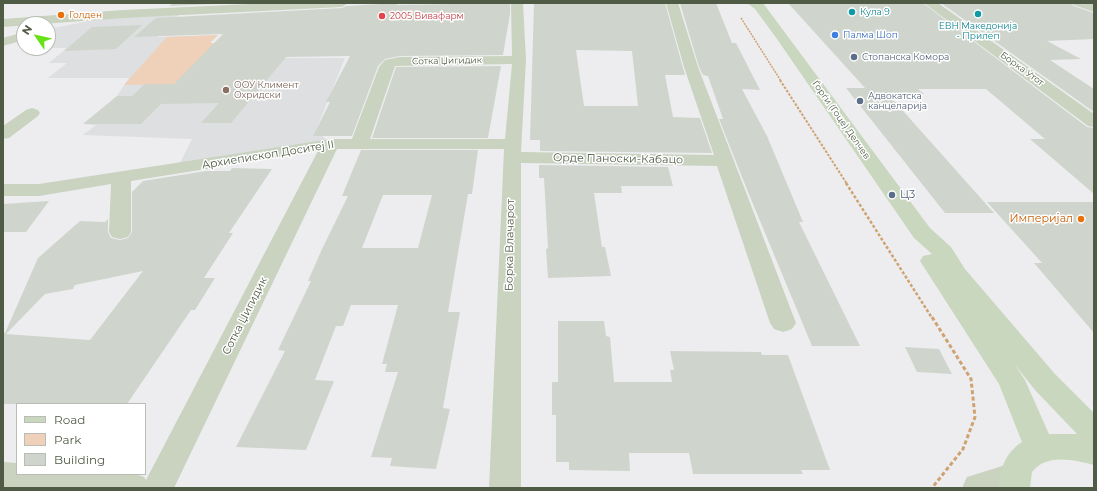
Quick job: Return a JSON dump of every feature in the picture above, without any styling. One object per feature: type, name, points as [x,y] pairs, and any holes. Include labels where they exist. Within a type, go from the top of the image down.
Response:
[{"type":"main road","name":"Ѓорѓи (Гоце) Делчев","points":[[758,4],[922,234],[942,252],[957,274],[1044,382],[1094,432]]},
{"type":"main road","name":"Ѓорѓи (Гоце) Делчев","points":[[922,234],[926,252],[1011,380],[1040,449]]},
{"type":"main road","points":[[1014,482],[1019,464],[1028,455],[1040,449],[1064,446],[1094,451]]},
{"type":"street","points":[[56,27],[123,14],[140,3]]},
{"type":"street","points":[[56,21],[123,14],[342,3]]},
{"type":"street","name":"Борка Влачарот","points":[[506,488],[512,151],[519,60],[517,3]]},
{"type":"street","points":[[672,3],[691,67],[782,323]]},
{"type":"street","name":"Борка Утот","points":[[930,3],[1094,122]]},
{"type":"street","points":[[1078,3],[1094,8]]},
{"type":"street","points":[[3,23],[16,24]]},
{"type":"street","points":[[3,41],[16,32]]},
{"type":"street","points":[[3,41],[16,38]]},
{"type":"street","name":"Сотка Џигидик","points":[[358,144],[386,67],[390,63],[400,61],[519,60]]},
{"type":"street","points":[[3,134],[32,113]]},
{"type":"street","name":"Сотка Џигидик","points":[[158,488],[331,144]]},
{"type":"street","name":"Архиепископ Доситеј II","points":[[3,190],[39,190],[331,144],[512,151]]},
{"type":"street","name":"Орде Паноски-Кабацо","points":[[512,151],[725,161]]},
{"type":"street","points":[[120,232],[121,177]]},
{"type":"street","points":[[3,476],[133,488]]},
{"type":"street","points":[[978,488],[1014,482]]},
{"type":"path","points":[[738,13],[971,379],[975,417],[963,449],[932,488]]},
{"type":"shaded area","name":"ООУ Климент Охридски","points":[[181,12],[157,37],[218,35],[210,43],[248,43],[283,58],[345,58],[316,130],[331,144],[177,169],[192,139],[83,135],[96,125],[83,124],[117,96],[129,78],[48,78],[67,63],[49,63],[67,48],[56,48],[56,27],[123,14]]},
{"type":"green space","points":[[218,35],[210,43],[248,43],[211,83],[124,85],[167,37]]},
{"type":"building","points":[[173,3],[239,3],[169,6]]},
{"type":"building","points":[[397,3],[397,5],[510,3],[510,14],[503,55],[400,56],[385,59],[378,66],[352,136],[313,136],[330,102],[326,102],[350,56],[286,57],[231,123],[201,123],[219,103],[161,104],[141,124],[83,124],[117,96],[132,96],[145,84],[174,84],[223,34],[134,37],[156,18],[342,8],[346,6]]},
{"type":"building","points":[[534,3],[665,3],[685,75],[665,75],[673,117],[700,118],[712,153],[540,151],[540,140],[530,140]],"holes":[[[576,50],[632,51],[638,106],[584,106]]]},
{"type":"building","points":[[680,3],[716,3],[732,43],[736,43],[760,90],[742,89],[767,136],[803,222],[799,222],[860,346],[812,346],[719,119],[723,119],[708,76],[703,75],[699,67]]},
{"type":"building","points":[[788,3],[923,3],[1087,127],[1094,128],[1094,194],[1030,139],[1045,139],[986,89],[918,89],[924,94],[888,94],[994,213],[945,213],[846,88],[865,88]]},
{"type":"building","points":[[941,3],[1071,3],[1074,6],[1094,13],[1094,39],[1047,41],[1081,59],[1050,60],[1094,89],[1094,112]]},
{"type":"building","points":[[142,25],[116,49],[64,51],[92,27]]},
{"type":"building","points":[[501,66],[488,138],[372,138],[396,67]]},
{"type":"building","points":[[361,150],[478,150],[472,194],[468,194],[448,312],[460,312],[443,408],[450,409],[436,469],[390,466],[392,458],[371,457],[398,372],[385,372],[387,364],[382,364],[398,305],[351,305],[343,326],[336,326],[315,380],[334,381],[306,450],[236,447],[285,351],[278,350],[311,281],[308,281],[322,249],[348,196],[342,196]],"holes":[[[383,195],[432,195],[418,248],[362,248]]]},
{"type":"building","points":[[539,165],[668,167],[673,186],[621,186],[622,193],[594,193],[602,247],[605,247],[611,276],[548,278],[544,178],[539,178]]},
{"type":"building","points":[[232,168],[272,169],[229,233],[233,233],[204,278],[215,278],[195,310],[191,310],[128,403],[3,404],[3,333],[5,333],[38,258],[80,221],[105,222],[108,219],[108,232],[111,238],[120,240],[128,238],[132,232],[132,192],[143,181],[206,171],[230,171]],"holes":[[[143,271],[90,340],[6,334],[45,294],[73,289],[75,285]]]},
{"type":"building","points":[[49,201],[26,232],[3,232],[3,204]]},
{"type":"building","points":[[987,202],[1094,202],[1094,333],[1034,263],[1042,263]]},
{"type":"building","points":[[558,321],[604,321],[606,336],[610,337],[614,382],[672,382],[670,370],[674,370],[670,351],[761,352],[762,355],[788,355],[830,470],[801,470],[803,474],[693,474],[689,453],[629,453],[630,471],[569,470],[569,462],[556,462],[556,415],[552,415],[552,382],[558,382]]},
{"type":"building","points":[[905,347],[939,349],[952,374],[917,372]]},
{"type":"place","name":"Кула 9","points":[[852,12]]},
{"type":"place","name":"ЕВН Македонија - Прилеп","points":[[978,14]]},
{"type":"place","name":"Голден","points":[[61,15]]},
{"type":"place","name":"2005 Вивафарм","points":[[382,16]]},
{"type":"place","name":"Палма Шоп","points":[[835,35]]},
{"type":"place","name":"Стопанска Комора","points":[[854,57]]},
{"type":"place","name":"ООУ Климент Охридски","points":[[226,90]]},
{"type":"place","name":"Адвокатска канцеларија","points":[[860,101]]},
{"type":"place","name":"Ц3","points":[[892,195]]},
{"type":"place","name":"Империјал","points":[[1081,219]]}]
